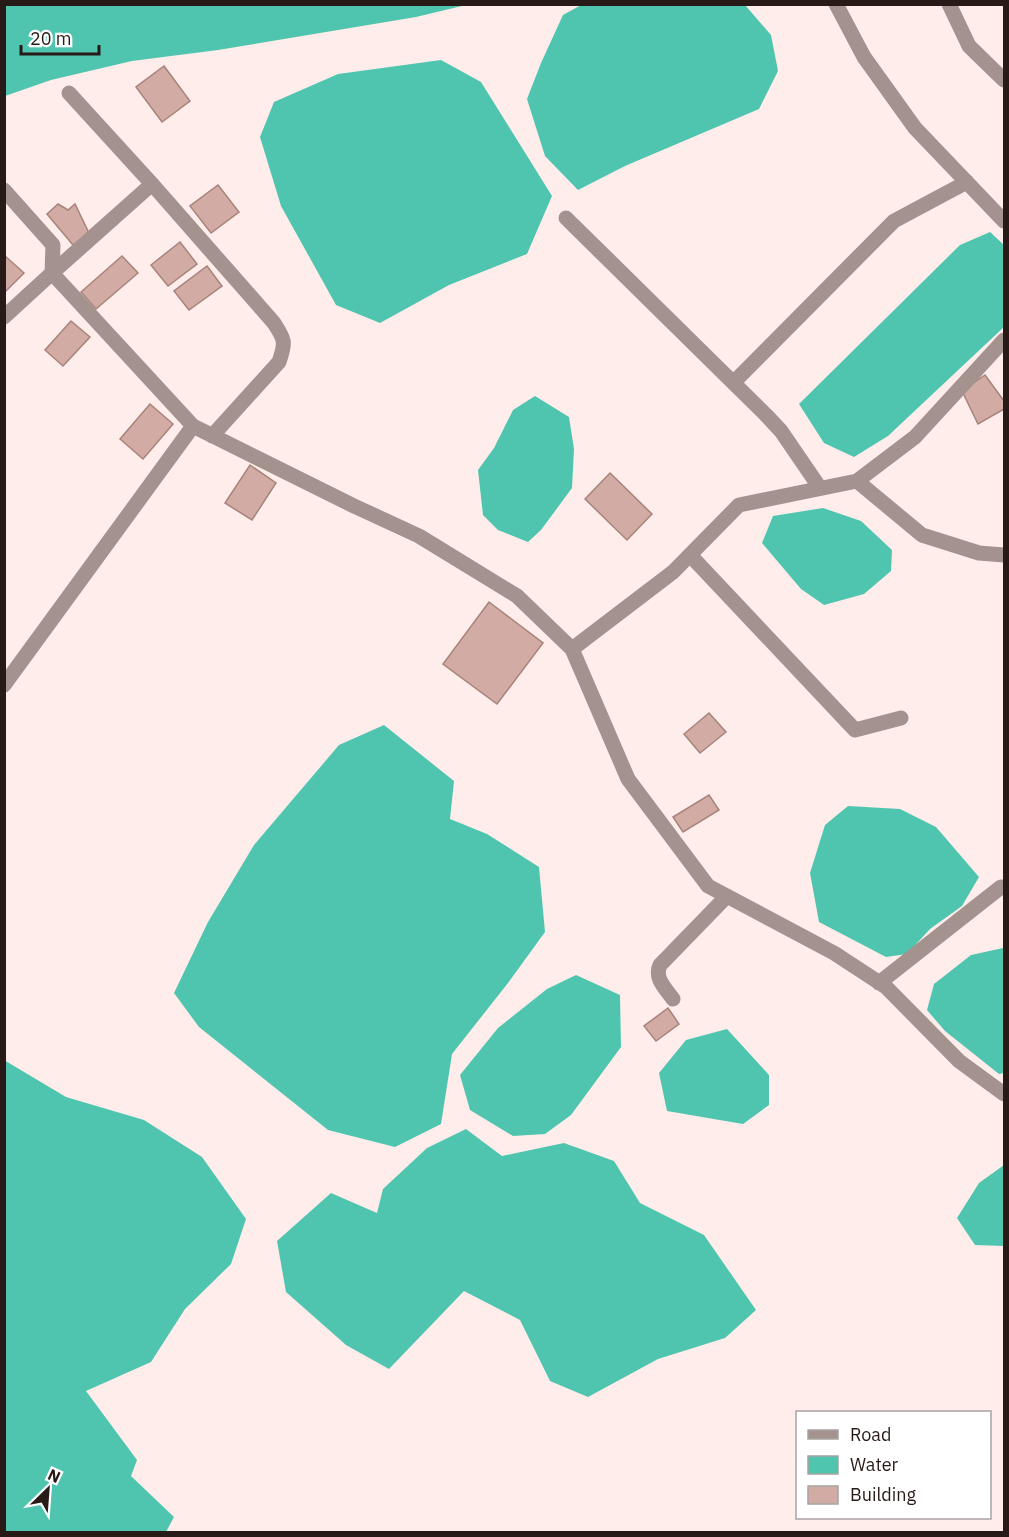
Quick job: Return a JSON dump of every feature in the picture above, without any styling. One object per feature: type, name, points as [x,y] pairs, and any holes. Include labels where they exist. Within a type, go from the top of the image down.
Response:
[{"type":"street","points":[[836,4],[864,57],[915,128],[1005,221]]},
{"type":"street","points":[[949,4],[969,46],[1005,80]]},
{"type":"street","points":[[69,93],[274,323],[283,337],[284,348],[279,362],[213,436]]},
{"type":"street","points":[[734,382],[894,220],[968,182]]},
{"type":"street","points":[[4,317],[152,184]]},
{"type":"street","points":[[4,190],[52,245],[52,273],[193,426],[419,536],[517,596],[572,649],[628,779],[708,886],[834,954],[886,987],[959,1061],[1005,1095]]},
{"type":"street","points":[[566,218],[781,431],[820,488]]},
{"type":"street","points":[[572,649],[674,572],[739,506],[856,481],[915,437],[1005,340]]},
{"type":"street","points":[[4,685],[193,426]]},
{"type":"street","points":[[856,481],[922,535],[979,553],[1005,555]]},
{"type":"street","points":[[690,555],[855,730],[901,718]]},
{"type":"street","points":[[879,983],[1001,887]]},
{"type":"street","points":[[673,999],[658,977],[657,971],[660,965],[727,896]]},
{"type":"water","points":[[583,4],[745,5],[771,35],[778,71],[759,109],[625,166],[578,190],[545,156],[527,99],[563,15]]},
{"type":"water","points":[[4,5],[466,5],[416,17],[218,50],[132,61],[51,80],[5,96]]},
{"type":"water","points":[[441,60],[481,82],[552,196],[527,254],[449,285],[380,323],[336,305],[281,206],[260,137],[274,102],[338,74]]},
{"type":"water","points":[[990,232],[1004,245],[1004,327],[888,436],[854,457],[824,443],[799,404],[960,245]]},
{"type":"water","points":[[535,396],[569,417],[574,449],[572,488],[541,530],[528,542],[498,530],[483,515],[478,470],[494,448],[513,410]]},
{"type":"water","points":[[823,508],[861,521],[892,550],[891,571],[864,594],[824,605],[801,589],[762,543],[773,516]]},
{"type":"water","points":[[384,725],[454,781],[450,819],[487,834],[539,867],[545,932],[452,1054],[441,1124],[395,1147],[328,1130],[199,1027],[174,993],[208,922],[254,845],[339,745]]},
{"type":"water","points":[[848,806],[900,809],[936,827],[979,877],[962,906],[930,929],[907,954],[886,957],[819,922],[810,873],[825,825]]},
{"type":"water","points":[[1003,948],[1004,1073],[999,1074],[945,1031],[927,1010],[934,984],[971,955]]},
{"type":"water","points":[[576,975],[620,995],[621,1047],[571,1115],[545,1134],[513,1136],[470,1110],[460,1075],[498,1028],[547,989]]},
{"type":"water","points":[[727,1029],[769,1075],[769,1105],[743,1124],[667,1111],[659,1073],[686,1040]]},
{"type":"water","points":[[4,1060],[66,1097],[144,1120],[202,1157],[246,1219],[231,1264],[185,1309],[151,1362],[86,1391],[137,1460],[131,1476],[174,1517],[166,1532],[5,1532]]},
{"type":"water","points":[[466,1129],[502,1156],[564,1143],[614,1161],[640,1203],[704,1235],[756,1310],[725,1338],[658,1359],[588,1397],[550,1381],[520,1320],[464,1291],[389,1369],[346,1345],[286,1292],[277,1241],[331,1193],[377,1213],[383,1189],[427,1148]]},
{"type":"water","points":[[1004,1165],[1004,1246],[975,1245],[957,1218],[979,1183]]},
{"type":"building","points":[[164,66],[190,101],[162,122],[136,87]]},
{"type":"building","points":[[218,185],[239,212],[211,233],[190,206]]},
{"type":"building","points":[[58,204],[68,210],[75,204],[89,233],[73,245],[47,214]]},
{"type":"building","points":[[180,242],[197,264],[168,286],[151,265]]},
{"type":"building","points":[[4,255],[24,273],[4,293]]},
{"type":"building","points":[[122,256],[138,273],[96,309],[81,292]]},
{"type":"building","points":[[207,266],[222,286],[189,310],[174,291]]},
{"type":"building","points":[[71,321],[90,337],[63,366],[45,350]]},
{"type":"building","points":[[985,375],[1004,401],[1004,409],[978,424],[962,391]]},
{"type":"building","points":[[150,404],[173,424],[143,459],[120,439]]},
{"type":"building","points":[[250,465],[276,483],[252,520],[225,503]]},
{"type":"building","points":[[610,473],[652,514],[627,540],[585,499]]},
{"type":"building","points":[[489,602],[543,643],[497,704],[443,664]]},
{"type":"building","points":[[709,713],[726,732],[700,753],[684,734]]},
{"type":"building","points":[[709,795],[719,810],[683,832],[673,817]]},
{"type":"building","points":[[668,1008],[679,1024],[656,1041],[644,1026]]}]
